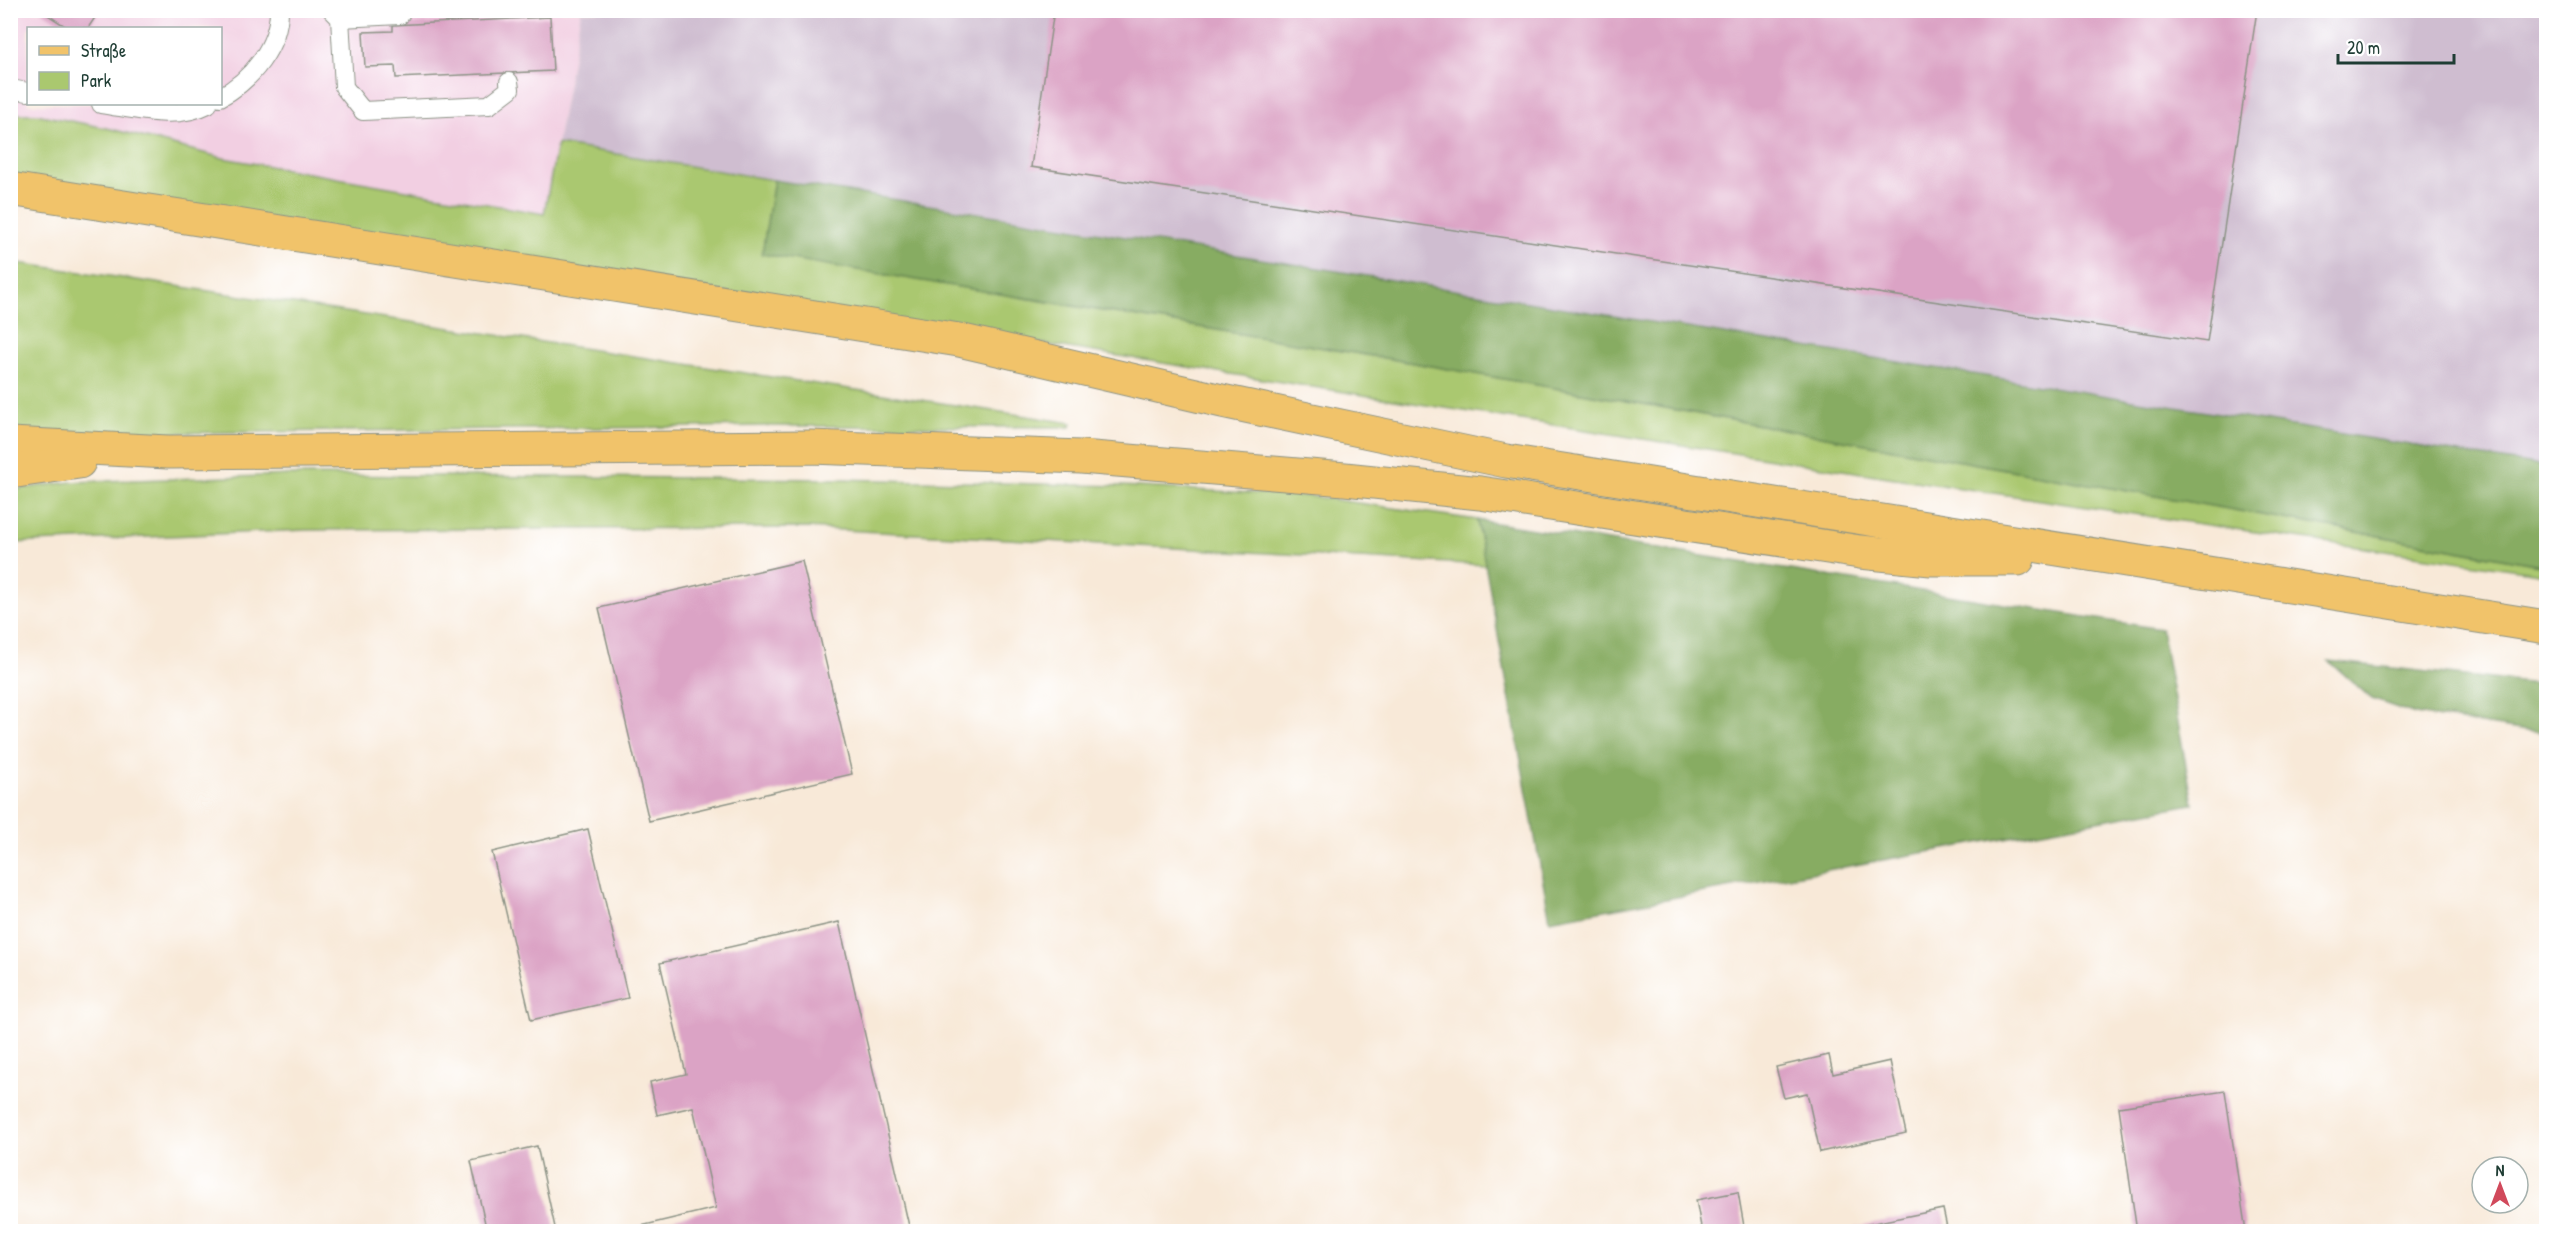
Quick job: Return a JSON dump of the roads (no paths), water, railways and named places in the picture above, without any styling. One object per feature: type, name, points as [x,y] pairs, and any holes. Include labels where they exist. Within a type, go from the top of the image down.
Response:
[{"type":"main road","points":[[10,189],[960,340],[1222,401],[1506,460],[2547,627]]},
{"type":"main road","points":[[10,444],[168,452],[812,447],[1081,457],[1346,479],[1469,492],[1627,514],[1860,552],[1931,559],[2002,558],[2152,563]]},
{"type":"main road","points":[[10,472],[168,452]]},
{"type":"lane","points":[[222,96],[237,88],[266,55],[279,25],[279,10]]},
{"type":"lane","points":[[400,15],[336,14],[344,87],[363,111],[489,105],[510,89],[509,82]]},
{"type":"lane","points":[[10,89],[27,92]]},
{"type":"lane","points":[[108,105],[161,113],[196,110],[206,105]]}]
